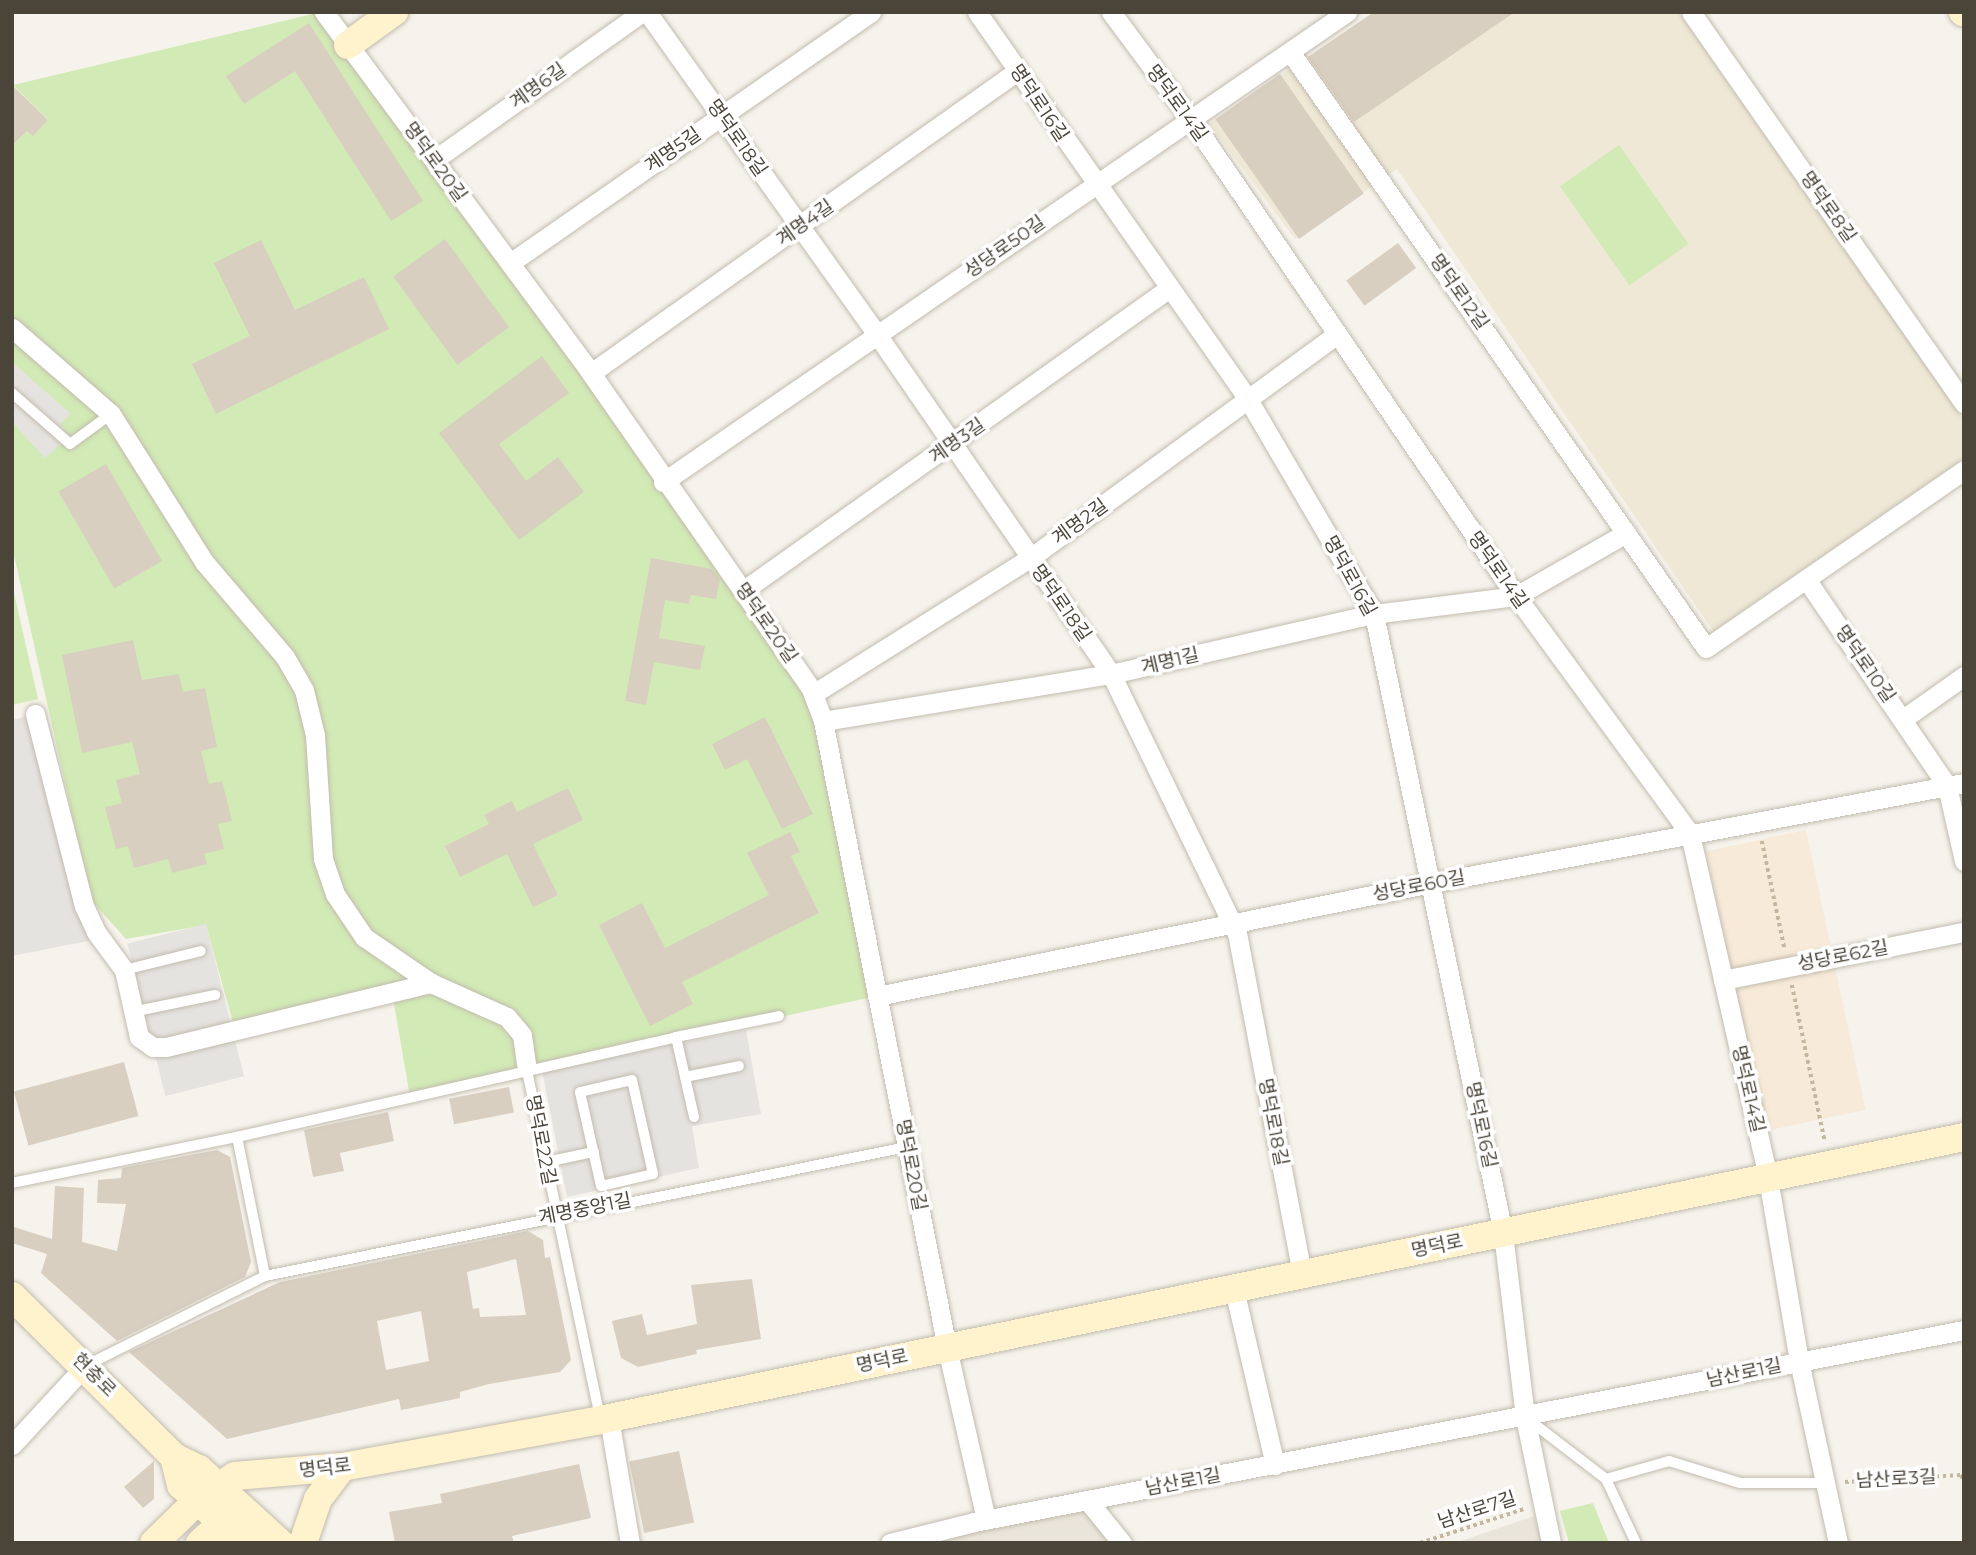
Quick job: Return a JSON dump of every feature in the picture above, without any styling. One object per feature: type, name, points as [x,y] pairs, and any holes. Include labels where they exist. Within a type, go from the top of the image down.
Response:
[{"type":"main road","points":[[348,45],[394,12]]},
{"type":"main road","name":"명덕로","points":[[154,1543],[207,1493],[235,1476],[342,1467],[605,1419],[1964,1137]]},
{"type":"main road","name":"현충로","points":[[12,1296],[174,1457],[181,1485],[207,1493],[231,1515]]},
{"type":"main road","points":[[303,1543],[313,1509],[342,1467]]},
{"type":"main road","points":[[200,1543],[253,1495],[258,1476]]},
{"type":"main road","points":[[231,1515],[244,1543]]},
{"type":"main road","points":[[231,1515],[280,1543]]},
{"type":"street","name":"명덕로20길","points":[[324,12],[591,373],[663,482],[744,590],[813,694],[823,721],[947,1348],[986,1520]]},
{"type":"street","name":"명덕로18길","points":[[644,12],[722,116],[878,336],[1111,674],[1232,922],[1302,1274]]},
{"type":"street","name":"계명6길","points":[[434,160],[644,12]]},
{"type":"street","name":"계명5길","points":[[510,263],[871,12]]},
{"type":"street","name":"명덕로16길","points":[[977,12],[1168,289],[1249,401],[1374,614],[1503,1233]]},
{"type":"street","name":"명덕로14길","points":[[1111,12],[1192,121],[1516,596],[1690,834],[1768,1178]]},
{"type":"street","name":"성당로50길","points":[[663,482],[878,336],[1094,183],[1192,121],[1347,12]]},
{"type":"street","name":"명덕로8길","points":[[1691,12],[1964,403]]},
{"type":"street","name":"명덕로12길","points":[[1291,53],[1706,648],[1806,579]]},
{"type":"street","name":"계명4길","points":[[591,373],[1017,71]]},
{"type":"street","name":"계명3길","points":[[744,590],[1168,289]]},
{"type":"street","points":[[12,328],[111,414],[205,563],[285,657],[304,690],[315,735],[323,859],[335,894],[364,937],[431,983],[507,1017],[523,1035],[527,1068]]},
{"type":"street","name":"계명2길","points":[[813,694],[1030,558],[1249,401],[1337,334]]},
{"type":"street","points":[[1806,579],[1964,470]]},
{"type":"street","points":[[1516,596],[1626,533]]},
{"type":"street","name":"명덕로10길","points":[[1806,579],[1903,719],[1955,785],[1964,861]]},
{"type":"street","name":"계명1길","points":[[823,721],[1111,674],[1374,614],[1516,596]]},
{"type":"street","points":[[1903,719],[1964,676]]},
{"type":"street","points":[[35,714],[84,906],[96,932],[124,970],[131,1012],[139,1037],[153,1047],[166,1047],[431,983]]},
{"type":"street","name":"성당로60길","points":[[877,996],[1431,883],[1955,785]]},
{"type":"street","name":"성당로62길","points":[[1723,980],[1964,932]]},
{"type":"street","points":[[1768,1178],[1799,1362]]},
{"type":"street","points":[[1503,1233],[1525,1417],[1551,1543]]},
{"type":"street","points":[[1234,1289],[1275,1465]]},
{"type":"street","name":"남산로1길","points":[[890,1543],[986,1520],[1964,1330]]},
{"type":"street","name":"남산로3길","points":[[1799,1362],[1838,1543]]},
{"type":"street","points":[[12,1445],[85,1366]]},
{"type":"street","points":[[605,1419],[630,1543]]},
{"type":"street","points":[[1088,1501],[1122,1543]]},
{"type":"lane","points":[[12,393],[70,444],[111,414]]},
{"type":"lane","points":[[124,970],[201,951]]},
{"type":"lane","points":[[131,1012],[215,995]]},
{"type":"lane","points":[[12,1182],[237,1137],[527,1068],[779,1016]]},
{"type":"lane","points":[[676,1037],[694,1117]]},
{"type":"lane","points":[[685,1077],[739,1066]]},
{"type":"lane","name":"명덕로22길","points":[[527,1068],[556,1214],[605,1419]]},
{"type":"lane","points":[[632,1080],[653,1174],[601,1186],[594,1152],[580,1092],[632,1080]]},
{"type":"lane","points":[[237,1137],[265,1276]]},
{"type":"lane","name":"계명중앙1길","points":[[85,1366],[265,1276],[556,1214],[907,1147]]},
{"type":"lane","points":[[546,1162],[594,1152]]},
{"type":"lane","points":[[1525,1417],[1606,1479],[1636,1543]]},
{"type":"lane","points":[[1606,1479],[1669,1461],[1740,1483],[1825,1483]]},
{"type":"path","points":[[1758,822],[1786,954]]},
{"type":"path","points":[[1791,980],[1829,1165]]},
{"type":"path","name":"남산로3길","points":[[1825,1483],[1961,1475],[1964,1480]]},
{"type":"path","name":"남산로7길","points":[[1420,1543],[1543,1503]]},
{"type":"shaded area","points":[[1374,12],[1678,12],[1964,420],[1964,458],[1713,631],[1397,169],[1295,239],[1209,124]]},
{"type":"shaded area","points":[[12,362],[71,414],[60,424],[69,436],[45,458],[12,422]]},
{"type":"shaded area","points":[[35,714],[103,938],[12,956],[12,720]]},
{"type":"shaded area","points":[[1806,830],[1865,1110],[1766,1131],[1706,851]]},
{"type":"shaded area","points":[[206,924],[244,1076],[165,1096],[127,944]]},
{"type":"shaded area","points":[[746,1030],[761,1114],[692,1126],[699,1168],[567,1197],[542,1070]]},
{"type":"shaded area","points":[[1088,1501],[1122,1543],[890,1543]]},
{"type":"shaded area","points":[[1534,1516],[1542,1543],[1455,1543]]},
{"type":"green space","points":[[321,12],[813,694],[877,996],[410,1097],[392,992],[235,1030],[206,925],[126,939],[91,900],[12,546],[12,146],[27,131],[33,135],[48,120],[13,85]]},
{"type":"green space","points":[[1619,145],[1688,244],[1629,285],[1560,186]]},
{"type":"green space","points":[[12,584],[38,699],[12,705]]},
{"type":"green space","points":[[1593,1503],[1609,1543],[1569,1543],[1560,1511]]},
{"type":"building","points":[[1374,12],[1515,12],[1354,122],[1308,57]]},
{"type":"building","points":[[309,23],[423,201],[391,221],[295,71],[244,104],[226,76]]},
{"type":"building","points":[[1280,74],[1364,194],[1299,239],[1215,119]]},
{"type":"building","points":[[12,85],[48,120],[33,136],[27,131],[12,146]]},
{"type":"building","points":[[445,239],[509,327],[457,365],[393,277]]},
{"type":"building","points":[[261,240],[295,310],[364,277],[389,329],[216,414],[192,364],[250,336],[214,263]]},
{"type":"building","points":[[1398,243],[1416,268],[1364,306],[1346,281]]},
{"type":"building","points":[[542,356],[569,393],[499,444],[526,481],[558,457],[584,492],[519,540],[439,433]]},
{"type":"building","points":[[106,464],[162,561],[114,588],[58,492]]},
{"type":"building","points":[[651,558],[712,569],[720,580],[716,599],[691,595],[689,604],[665,600],[659,638],[705,646],[700,670],[654,662],[646,705],[625,701]]},
{"type":"building","points":[[133,640],[142,680],[179,674],[183,692],[205,688],[217,747],[201,751],[209,784],[222,781],[232,821],[218,824],[224,849],[204,854],[207,864],[172,873],[168,859],[134,868],[128,846],[116,849],[105,807],[122,803],[116,780],[140,774],[132,742],[82,753],[62,655]]},
{"type":"building","points":[[765,717],[813,814],[782,829],[747,759],[725,770],[712,744]]},
{"type":"building","points":[[568,788],[583,820],[533,844],[558,895],[533,907],[507,854],[460,877],[445,846],[489,824],[484,815],[512,801],[517,812]]},
{"type":"building","points":[[790,832],[800,852],[791,856],[819,913],[682,982],[693,1004],[650,1026],[599,925],[642,903],[665,948],[769,895],[747,853]]},
{"type":"building","points":[[124,1062],[138,1116],[28,1146],[14,1092]]},
{"type":"building","points":[[509,1087],[514,1113],[454,1124],[449,1099]]},
{"type":"building","points":[[388,1112],[394,1141],[340,1153],[344,1171],[313,1177],[304,1130]]},
{"type":"building","points":[[217,1150],[230,1157],[251,1262],[245,1277],[117,1341],[41,1273],[47,1254],[12,1243],[14,1227],[52,1239],[55,1186],[84,1188],[82,1242],[117,1251],[126,1204],[97,1203],[98,1180],[121,1178],[122,1168]]},
{"type":"building","points":[[528,1231],[543,1240],[545,1258],[550,1257],[571,1360],[560,1372],[489,1384],[460,1392],[460,1398],[401,1410],[399,1399],[227,1439],[129,1352],[280,1282]],"holes":[[[516,1259],[526,1315],[480,1317],[479,1308],[473,1309],[467,1272]],[[421,1311],[429,1361],[386,1370],[377,1321]]]},
{"type":"building","points":[[752,1279],[761,1339],[696,1350],[697,1354],[638,1367],[621,1358],[612,1321],[642,1314],[647,1335],[697,1324],[691,1285]]},
{"type":"building","points":[[679,1451],[694,1522],[644,1533],[629,1462]]},
{"type":"building","points":[[154,1461],[154,1499],[143,1508],[124,1487]]},
{"type":"building","points":[[579,1464],[591,1518],[512,1536],[514,1543],[395,1543],[389,1512],[442,1503],[440,1494]]}]
